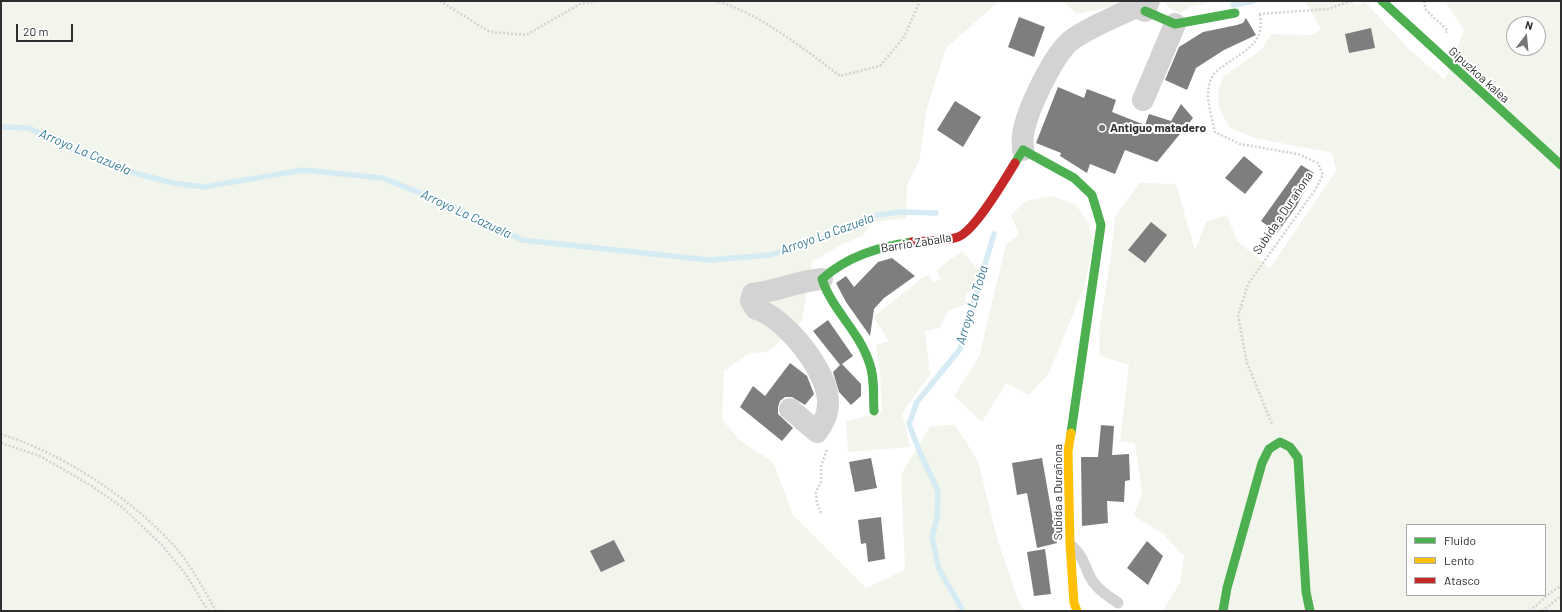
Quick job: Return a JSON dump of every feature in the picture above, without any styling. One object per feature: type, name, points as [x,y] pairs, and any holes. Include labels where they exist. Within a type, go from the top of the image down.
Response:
[{"type":"street","name":"Gipuzkoa kalea","points":[[1382,1],[1438,54],[1561,165]]},
{"type":"street","points":[[1023,150],[1023,135],[1029,113],[1039,90],[1052,65],[1072,40],[1136,7],[1147,6],[1175,24],[1235,13]]},
{"type":"street","points":[[1143,100],[1175,24]]},
{"type":"street","name":"Barrio Zaballa","points":[[822,279],[833,267],[878,248],[898,243],[948,239],[961,236],[974,223],[1023,150]]},
{"type":"street","name":"Subida a Durañona","points":[[1023,150],[1074,178],[1092,195],[1101,225],[1068,451],[1070,544],[1074,603],[1077,611]]},
{"type":"street","points":[[790,408],[817,432],[827,414],[829,403],[825,384],[806,351],[766,312],[756,309],[751,301],[753,294],[778,290],[810,280],[822,279],[829,301],[852,329],[872,368],[874,411]]},
{"type":"street","points":[[1223,611],[1227,588],[1262,463],[1269,449],[1280,442],[1290,447],[1298,458],[1306,592],[1310,611]]},
{"type":"lane","points":[[1070,544],[1080,553],[1085,562],[1089,576],[1098,588],[1118,603]]},
{"type":"path","points":[[440,1],[490,32],[526,35],[580,4],[598,1]]},
{"type":"path","points":[[715,1],[730,4],[786,36],[840,76],[880,66],[904,36],[920,1]]},
{"type":"path","points":[[1235,13],[1260,14],[1328,9],[1351,1]]},
{"type":"path","name":"Subida a Durañona","points":[[1260,14],[1262,27],[1258,40],[1213,74],[1209,86],[1208,104],[1215,132],[1240,144],[1298,154],[1318,163],[1323,175],[1315,190],[1248,284],[1238,316],[1247,362],[1280,442]]},
{"type":"path","points":[[1,434],[49,452],[108,489],[149,520],[178,550],[216,611]]},
{"type":"path","points":[[1,443],[40,456],[90,485],[122,508],[162,545],[187,576],[208,611]]},
{"type":"path","points":[[821,512],[817,503],[816,492],[821,482],[821,467],[828,446]]},
{"type":"path","points":[[1530,611],[1550,593],[1561,586]]},
{"type":"path","points":[[1542,611],[1561,596]]},
{"type":"shaded area","points":[[1,1],[999,1],[946,48],[927,108],[919,162],[907,185],[906,218],[873,222],[862,236],[842,244],[812,262],[802,321],[769,351],[747,354],[724,371],[722,420],[742,442],[773,462],[793,515],[866,588],[905,570],[901,475],[930,426],[955,425],[978,461],[998,542],[1020,605],[1026,611],[1,611]]},
{"type":"shaded area","points":[[1062,1],[1123,1],[1109,7],[1077,14]]},
{"type":"shaded area","points":[[1164,1],[1217,1],[1192,6],[1180,13],[1169,8]]},
{"type":"shaded area","points":[[1305,1],[1352,1],[1357,6],[1365,2],[1409,49],[1445,80],[1464,30],[1445,1],[1561,1],[1561,611],[1164,611],[1166,605],[1180,583],[1184,556],[1162,533],[1134,516],[1142,492],[1135,443],[1120,441],[1129,365],[1100,356],[1099,331],[1111,256],[1115,217],[1140,183],[1176,184],[1195,250],[1206,222],[1227,215],[1237,241],[1270,268],[1336,171],[1332,153],[1255,138],[1230,128],[1219,108],[1218,90],[1224,76],[1262,49],[1271,34],[1313,35],[1321,29]]},
{"type":"shaded area","points":[[1053,196],[1076,205],[1089,224],[1093,247],[1084,287],[1049,373],[1029,395],[1006,383],[982,422],[954,396],[979,357],[1006,244],[1019,235],[1011,215],[1026,201]]},
{"type":"shaded area","points":[[962,251],[988,281],[965,294],[966,304],[948,311],[940,328],[925,331],[930,375],[902,413],[910,447],[848,452],[846,421],[882,413],[880,371],[876,345],[889,341],[873,317],[922,278],[929,275],[934,283],[941,278],[936,270]]},
{"type":"building","points":[[1019,17],[1045,27],[1034,57],[1008,47]]},
{"type":"building","points":[[1246,18],[1256,35],[1224,50],[1196,68],[1187,90],[1165,80],[1179,47],[1203,32],[1237,25],[1243,23]]},
{"type":"building","points":[[1371,28],[1375,48],[1349,53],[1345,34]]},
{"type":"building","name":"Antiguo matadero","points":[[1058,87],[1084,98],[1087,89],[1116,100],[1112,112],[1145,125],[1149,114],[1171,121],[1181,104],[1193,118],[1157,162],[1125,150],[1115,174],[1090,164],[1087,173],[1060,156],[1061,153],[1036,143]]},
{"type":"building","points":[[955,101],[981,117],[963,147],[937,130]]},
{"type":"building","points":[[1244,156],[1263,172],[1245,194],[1225,178]]},
{"type":"building","points":[[1301,165],[1314,173],[1296,207],[1277,233],[1261,221]]},
{"type":"building","points":[[1151,222],[1167,235],[1145,263],[1128,250]]},
{"type":"building","points":[[892,258],[915,276],[884,298],[874,309],[870,336],[846,302],[836,283],[846,276],[854,287],[878,262]]},
{"type":"building","points":[[828,320],[853,356],[842,364],[861,384],[861,396],[851,405],[839,392],[833,372],[840,365],[813,331]]},
{"type":"building","points":[[790,363],[807,376],[814,394],[805,405],[792,397],[785,397],[780,401],[778,414],[793,428],[782,441],[740,407],[753,386],[765,396]]},
{"type":"building","points":[[1101,425],[1114,426],[1112,455],[1129,454],[1130,480],[1125,481],[1124,502],[1107,501],[1108,523],[1082,526],[1081,457],[1098,457]]},
{"type":"building","points":[[871,458],[877,488],[855,492],[849,462]]},
{"type":"building","points":[[1042,458],[1057,543],[1037,548],[1027,493],[1017,495],[1012,463]]},
{"type":"building","points":[[881,517],[885,559],[868,562],[866,543],[861,544],[858,520]]},
{"type":"building","points":[[614,540],[625,561],[601,572],[590,551]]},
{"type":"building","points":[[1147,541],[1163,556],[1148,585],[1127,568]]},
{"type":"building","points":[[1045,549],[1051,594],[1034,596],[1027,552]]},
{"type":"waterway","name":"Arroyo La Toba","points":[[1233,5],[1253,1]]},
{"type":"waterway","name":"Arroyo La Cazuela","points":[[1,127],[29,128],[64,146],[119,169],[173,183],[204,187],[303,170],[382,178],[446,203],[522,240],[709,260],[770,255],[808,243],[877,215],[901,212],[936,213]]},
{"type":"waterway","name":"Arroyo La Toba","points":[[963,611],[939,569],[932,538],[937,518],[938,491],[920,453],[909,424],[917,402],[960,349],[994,234]]},
{"type":"traffic: fast","points":[[1382,1],[1561,165]]},
{"type":"traffic: fast","points":[[1145,11],[1175,24],[1235,13]]},
{"type":"traffic: fast","points":[[1015,163],[1023,150],[1074,178],[1092,195],[1101,225],[1071,433]]},
{"type":"traffic: fast","points":[[874,411],[873,380],[871,368],[865,351],[832,301],[822,279],[842,264],[864,254],[875,250],[912,242]]},
{"type":"traffic: fast","points":[[1223,611],[1227,588],[1262,463],[1269,449],[1280,442],[1290,447],[1298,458],[1306,592],[1310,611]]},
{"type":"traffic: slow","points":[[1071,433],[1068,451],[1070,544],[1074,603],[1077,611]]},
{"type":"traffic: jam","points":[[912,242],[947,240],[965,233],[989,204],[1015,163]]},
{"type":"place","name":"Antiguo matadero","points":[[1102,128]]}]
